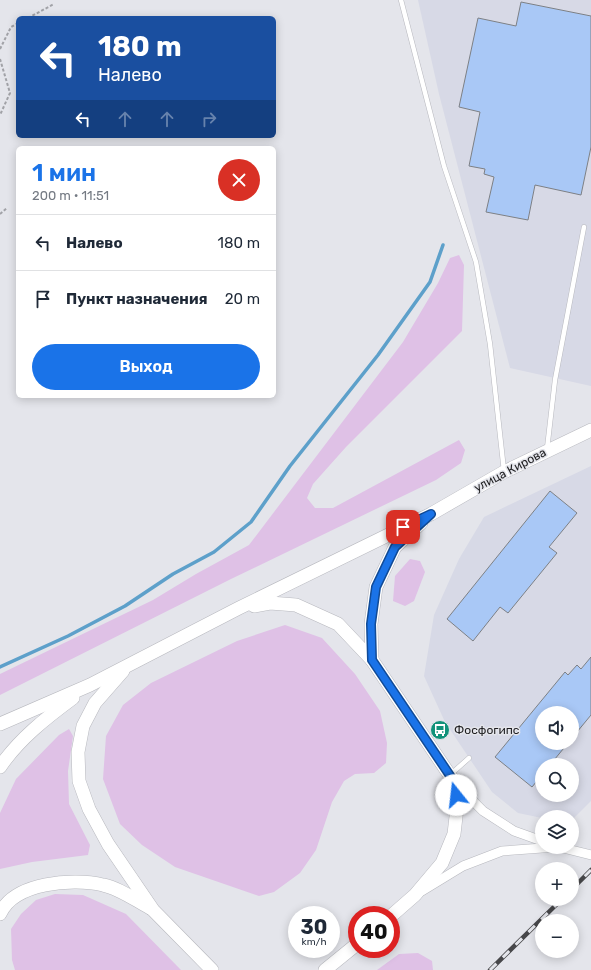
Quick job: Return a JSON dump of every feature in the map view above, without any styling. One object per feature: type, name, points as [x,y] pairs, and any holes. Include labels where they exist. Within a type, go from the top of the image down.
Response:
[{"type":"street","name":"улица Кирова","points":[[431,514],[504,472],[591,430]]},
{"type":"street","points":[[0,724],[90,685],[239,608],[431,514]]},
{"type":"street","points":[[372,660],[371,624],[376,587],[395,547],[431,514]]},
{"type":"street","points":[[239,608],[270,603],[296,605],[338,624],[372,660],[452,779],[483,811],[514,831],[535,838]]},
{"type":"street","points":[[126,666],[95,703],[83,726],[78,752],[79,781],[89,809],[108,844],[153,910],[212,970]]},
{"type":"street","points":[[0,767],[6,758],[37,726],[90,685]]},
{"type":"street","points":[[400,908],[415,895],[442,864],[454,834],[457,808],[452,779]]},
{"type":"street","points":[[415,895],[463,866],[502,851],[535,849]]},
{"type":"street","points":[[579,853],[591,856]]},
{"type":"street","points":[[0,914],[3,907],[15,897],[34,887],[57,883],[104,885],[123,893],[153,910]]},
{"type":"street","points":[[325,970],[348,951]]},
{"type":"lane","points":[[401,0],[444,166],[476,262],[490,344],[504,472]]},
{"type":"lane","points":[[547,451],[555,380],[584,227]]},
{"type":"lane","points":[[452,779],[469,758]]},
{"type":"path","points":[[32,16],[54,4]]},
{"type":"path","points":[[0,49],[11,27],[16,24]]},
{"type":"path","points":[[0,59],[10,93],[0,115]]},
{"type":"path","points":[[0,214],[7,208]]},
{"type":"shaded area","points":[[418,0],[591,0],[591,386],[510,368],[439,94]]},
{"type":"shaded area","points":[[459,255],[464,265],[462,331],[346,447],[313,484],[307,498],[315,508],[333,508],[459,440],[465,450],[461,463],[436,480],[231,579],[0,695],[0,674],[153,600],[249,545],[403,342],[438,283],[450,258]]},
{"type":"shaded area","points":[[591,466],[591,801],[579,813],[579,810],[535,810],[535,817],[518,813],[492,792],[445,722],[424,676],[434,615],[459,559],[484,517]]},
{"type":"shaded area","points":[[410,559],[420,561],[425,572],[414,601],[405,606],[393,601],[395,576]]},
{"type":"shaded area","points":[[285,625],[322,638],[355,674],[380,711],[387,743],[386,763],[374,773],[355,774],[344,781],[332,802],[316,850],[300,873],[274,892],[259,896],[175,867],[142,845],[120,824],[103,779],[106,736],[123,705],[151,683],[237,641]]},
{"type":"shaded area","points":[[69,729],[73,736],[68,771],[69,804],[90,845],[88,855],[32,862],[0,869],[0,813],[16,779],[59,735]]},
{"type":"shaded area","points":[[55,894],[83,895],[126,914],[181,970],[15,970],[12,960],[11,929],[21,914],[36,900]]},
{"type":"shaded area","points":[[418,953],[432,961],[433,970],[377,970],[394,958],[400,958],[400,954]]},
{"type":"building","points":[[521,2],[591,16],[591,147],[581,195],[535,185],[528,220],[486,212],[494,177],[484,174],[485,169],[469,166],[480,112],[459,107],[478,18],[516,26]]},
{"type":"building","points":[[550,491],[577,513],[549,547],[557,553],[508,613],[500,607],[473,641],[447,619]]},
{"type":"building","points":[[591,657],[591,715],[579,730],[579,706],[537,706],[565,672],[568,675],[577,665],[581,669]]},
{"type":"building","points":[[535,708],[535,750],[562,750],[556,758],[535,758],[535,783],[532,787],[495,757]]},
{"type":"waterway","points":[[0,667],[68,636],[125,606],[173,574],[214,552],[251,522],[290,466],[378,355],[430,282],[443,245]]},
{"type":"railway","points":[[579,882],[591,870]]},
{"type":"railway","points":[[490,970],[555,906]]},
{"type":"place","name":"Фосфогипс","points":[[440,730]]},
{"type":"route","points":[[403,527],[431,514],[395,547],[376,587],[371,624],[372,660],[455,783],[456,795]]}]
